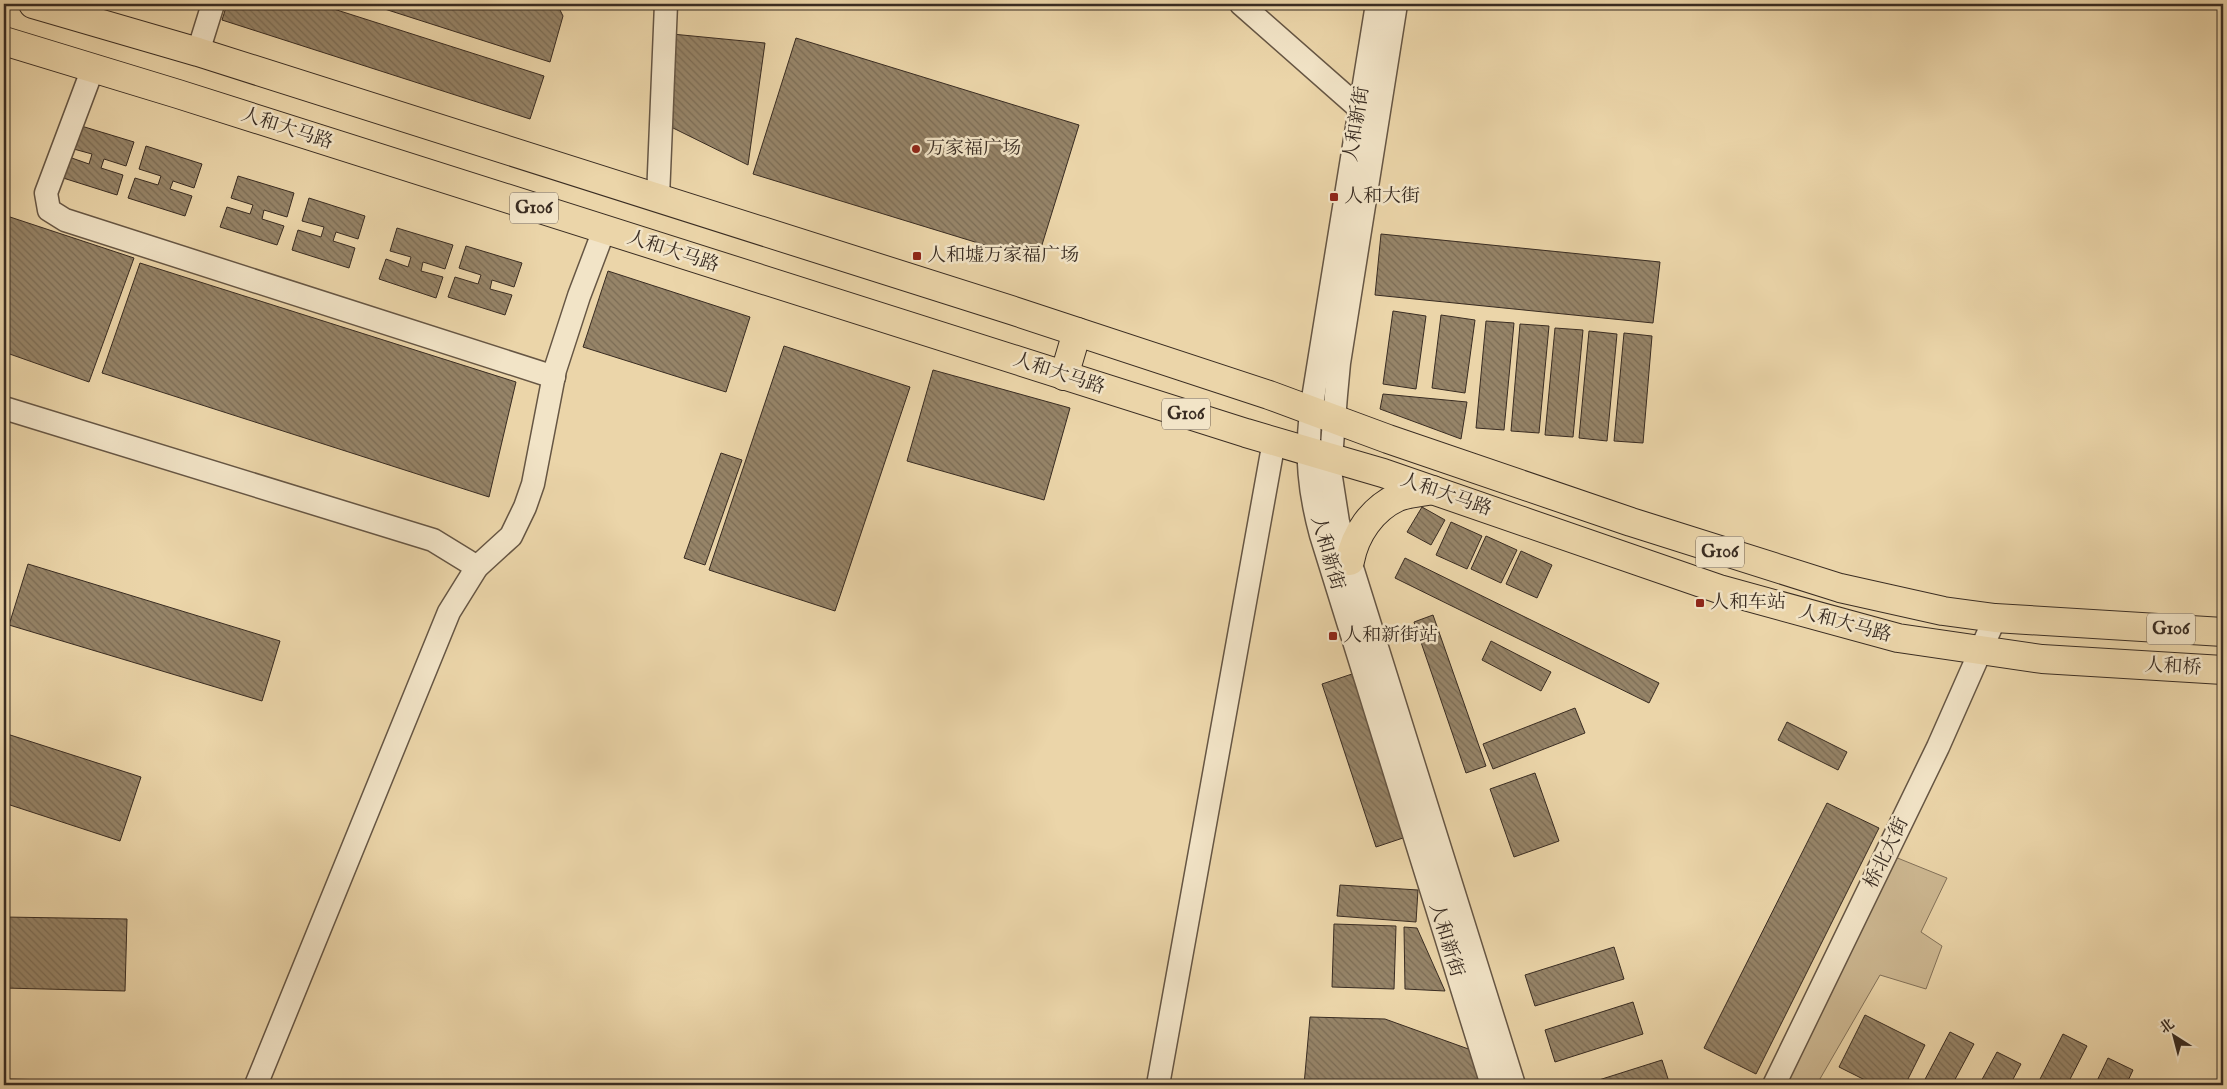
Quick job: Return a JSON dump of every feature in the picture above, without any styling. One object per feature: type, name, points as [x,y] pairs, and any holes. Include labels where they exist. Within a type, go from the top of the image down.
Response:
[{"type":"highway","name":"人和大马路","points":[[33,4],[198,52],[1077,332],[1269,395],[1503,479],[1782,572],[1890,601],[1995,618],[2119,626]]},
{"type":"highway","name":"人和大马路","points":[[4,41],[1274,442],[1319,453],[1433,490],[1588,545],[1772,605],[1898,638],[2042,659],[2124,664]]},
{"type":"highway","points":[[1064,376],[1077,332]]},
{"type":"highway","points":[[1350,561],[1358,534],[1370,518],[1385,505],[1398,497],[1433,490]]},
{"type":"highway","name":"人和桥","points":[[2119,626],[2223,632]]},
{"type":"highway","name":"人和桥","points":[[2124,664],[2223,670]]},
{"type":"street","points":[[198,52],[213,4]]},
{"type":"street","points":[[658,197],[666,4]]},
{"type":"street","points":[[1241,4],[1359,108]]},
{"type":"street","name":"人和新街","points":[[1377,4],[1359,108],[1319,453],[1308,480],[1321,535],[1492,1085]]},
{"type":"street","name":"人和新街","points":[[1323,415],[1339,363],[1396,4]]},
{"type":"street","points":[[93,68],[46,193],[49,210],[75,223],[554,377]]},
{"type":"street","points":[[256,1085],[449,612],[477,567],[511,536],[525,508],[533,484],[554,377],[579,296],[604,230]]},
{"type":"street","points":[[4,408],[433,540],[477,567]]},
{"type":"street","points":[[1158,1085],[1274,442]]},
{"type":"street","name":"人和新街","points":[[1319,453],[1332,492],[1338,522],[1350,561],[1514,1085]]},
{"type":"street","name":"桥北大街","points":[[1774,1085],[1938,747],[1995,618]]},
{"type":"shaded area","points":[[1895,857],[1947,878],[1921,932],[1942,946],[1926,989],[1880,975],[1817,1084],[1819,1085],[1783,1085]]},
{"type":"building","points":[[227,4],[318,4],[544,76],[530,119],[222,20]]},
{"type":"building","points":[[369,4],[557,4],[563,16],[550,62]]},
{"type":"building","points":[[672,34],[765,43],[748,165],[667,125]]},
{"type":"building","name":"万家福广场","points":[[796,38],[1079,125],[1037,261],[753,174]]},
{"type":"building","points":[[78,125],[134,142],[126,166],[104,159],[101,168],[123,175],[117,195],[60,177],[66,156],[89,164],[92,154],[70,148]]},
{"type":"building","points":[[146,146],[202,164],[194,188],[173,181],[170,189],[192,196],[185,216],[128,198],[135,178],[158,185],[161,176],[139,169]]},
{"type":"building","points":[[238,176],[294,193],[287,217],[264,210],[262,219],[284,226],[277,245],[220,227],[227,207],[250,214],[253,205],[231,198]]},
{"type":"building","points":[[309,198],[365,216],[358,239],[336,232],[333,241],[355,248],[349,268],[292,250],[298,230],[321,237],[324,227],[302,221]]},
{"type":"building","points":[[4,215],[134,258],[89,382],[4,352]]},
{"type":"building","points":[[397,228],[453,245],[445,269],[423,262],[421,271],[443,277],[436,298],[379,279],[386,259],[408,267],[411,257],[390,251]]},
{"type":"building","points":[[1381,234],[1660,262],[1653,323],[1375,295]]},
{"type":"building","points":[[466,246],[522,263],[514,287],[492,280],[490,289],[512,295],[505,315],[448,297],[455,277],[478,284],[481,275],[459,268]]},
{"type":"building","points":[[140,263],[516,382],[489,497],[102,373]]},
{"type":"building","points":[[608,271],[750,317],[726,392],[583,347]]},
{"type":"building","points":[[1393,311],[1426,316],[1416,389],[1383,384]]},
{"type":"building","points":[[1441,315],[1475,320],[1465,393],[1432,388]]},
{"type":"building","points":[[1486,321],[1514,323],[1504,430],[1476,428]]},
{"type":"building","points":[[1520,324],[1549,326],[1539,433],[1511,431]]},
{"type":"building","points":[[1555,328],[1583,330],[1573,437],[1545,435]]},
{"type":"building","points":[[1589,331],[1617,334],[1607,441],[1579,438]]},
{"type":"building","points":[[1624,333],[1652,336],[1643,443],[1614,441]]},
{"type":"building","points":[[784,346],[910,387],[835,611],[709,570]]},
{"type":"building","points":[[933,370],[1070,408],[1044,500],[907,461]]},
{"type":"building","points":[[1383,394],[1467,402],[1461,439],[1380,409]]},
{"type":"building","points":[[721,453],[742,460],[705,565],[684,558]]},
{"type":"building","points":[[1422,507],[1445,520],[1431,545],[1407,532]]},
{"type":"building","points":[[1451,522],[1482,536],[1467,569],[1436,555]]},
{"type":"building","points":[[1486,536],[1517,550],[1501,583],[1471,569]]},
{"type":"building","points":[[1521,551],[1552,565],[1537,598],[1506,584]]},
{"type":"building","points":[[1405,558],[1659,683],[1649,703],[1395,578]]},
{"type":"building","points":[[28,564],[280,641],[262,701],[9,625]]},
{"type":"building","points":[[1433,615],[1486,766],[1466,773],[1414,622]]},
{"type":"building","points":[[1491,641],[1551,672],[1541,691],[1482,660]]},
{"type":"building","points":[[1352,674],[1406,837],[1376,847],[1322,684]]},
{"type":"building","points":[[1575,708],[1585,733],[1493,769],[1483,744]]},
{"type":"building","points":[[1787,722],[1847,752],[1838,770],[1778,740]]},
{"type":"building","points":[[4,733],[141,777],[120,841],[4,803]]},
{"type":"building","points":[[1535,773],[1559,841],[1514,857],[1490,789]]},
{"type":"building","points":[[1827,803],[1879,828],[1756,1074],[1704,1048]]},
{"type":"building","points":[[1340,885],[1418,890],[1416,922],[1337,916]]},
{"type":"building","points":[[4,917],[127,919],[125,991],[4,988]]},
{"type":"building","points":[[1334,924],[1396,926],[1394,989],[1332,987]]},
{"type":"building","points":[[1404,927],[1417,928],[1445,991],[1405,989]]},
{"type":"building","points":[[1614,947],[1624,979],[1535,1006],[1525,975]]},
{"type":"building","points":[[1633,1002],[1643,1034],[1555,1062],[1545,1030]]},
{"type":"building","points":[[1865,1015],[1925,1045],[1905,1085],[1875,1085],[1839,1067]]},
{"type":"building","points":[[1310,1017],[1385,1019],[1474,1051],[1485,1085],[1304,1085]]},
{"type":"building","points":[[1950,1032],[1974,1044],[1952,1085],[1922,1085]]},
{"type":"building","points":[[2063,1034],[2087,1046],[2067,1085],[2037,1085]]},
{"type":"building","points":[[1997,1052],[2021,1064],[2010,1085],[1979,1085]]},
{"type":"building","points":[[2108,1058],[2133,1070],[2126,1085],[2095,1085]]},
{"type":"building","points":[[1662,1060],[1670,1085],[1583,1085]]},
{"type":"building","points":[[4,1079],[107,1081],[107,1085],[4,1085]]},
{"type":"place","name":"万家福广场","points":[[916,149]]},
{"type":"place","name":"人和大街","points":[[1334,197]]},
{"type":"place","name":"人和墟万家福广场","points":[[917,256]]},
{"type":"place","name":"人和车站","points":[[1700,603]]},
{"type":"place","name":"人和新街站","points":[[1333,636]]}]
